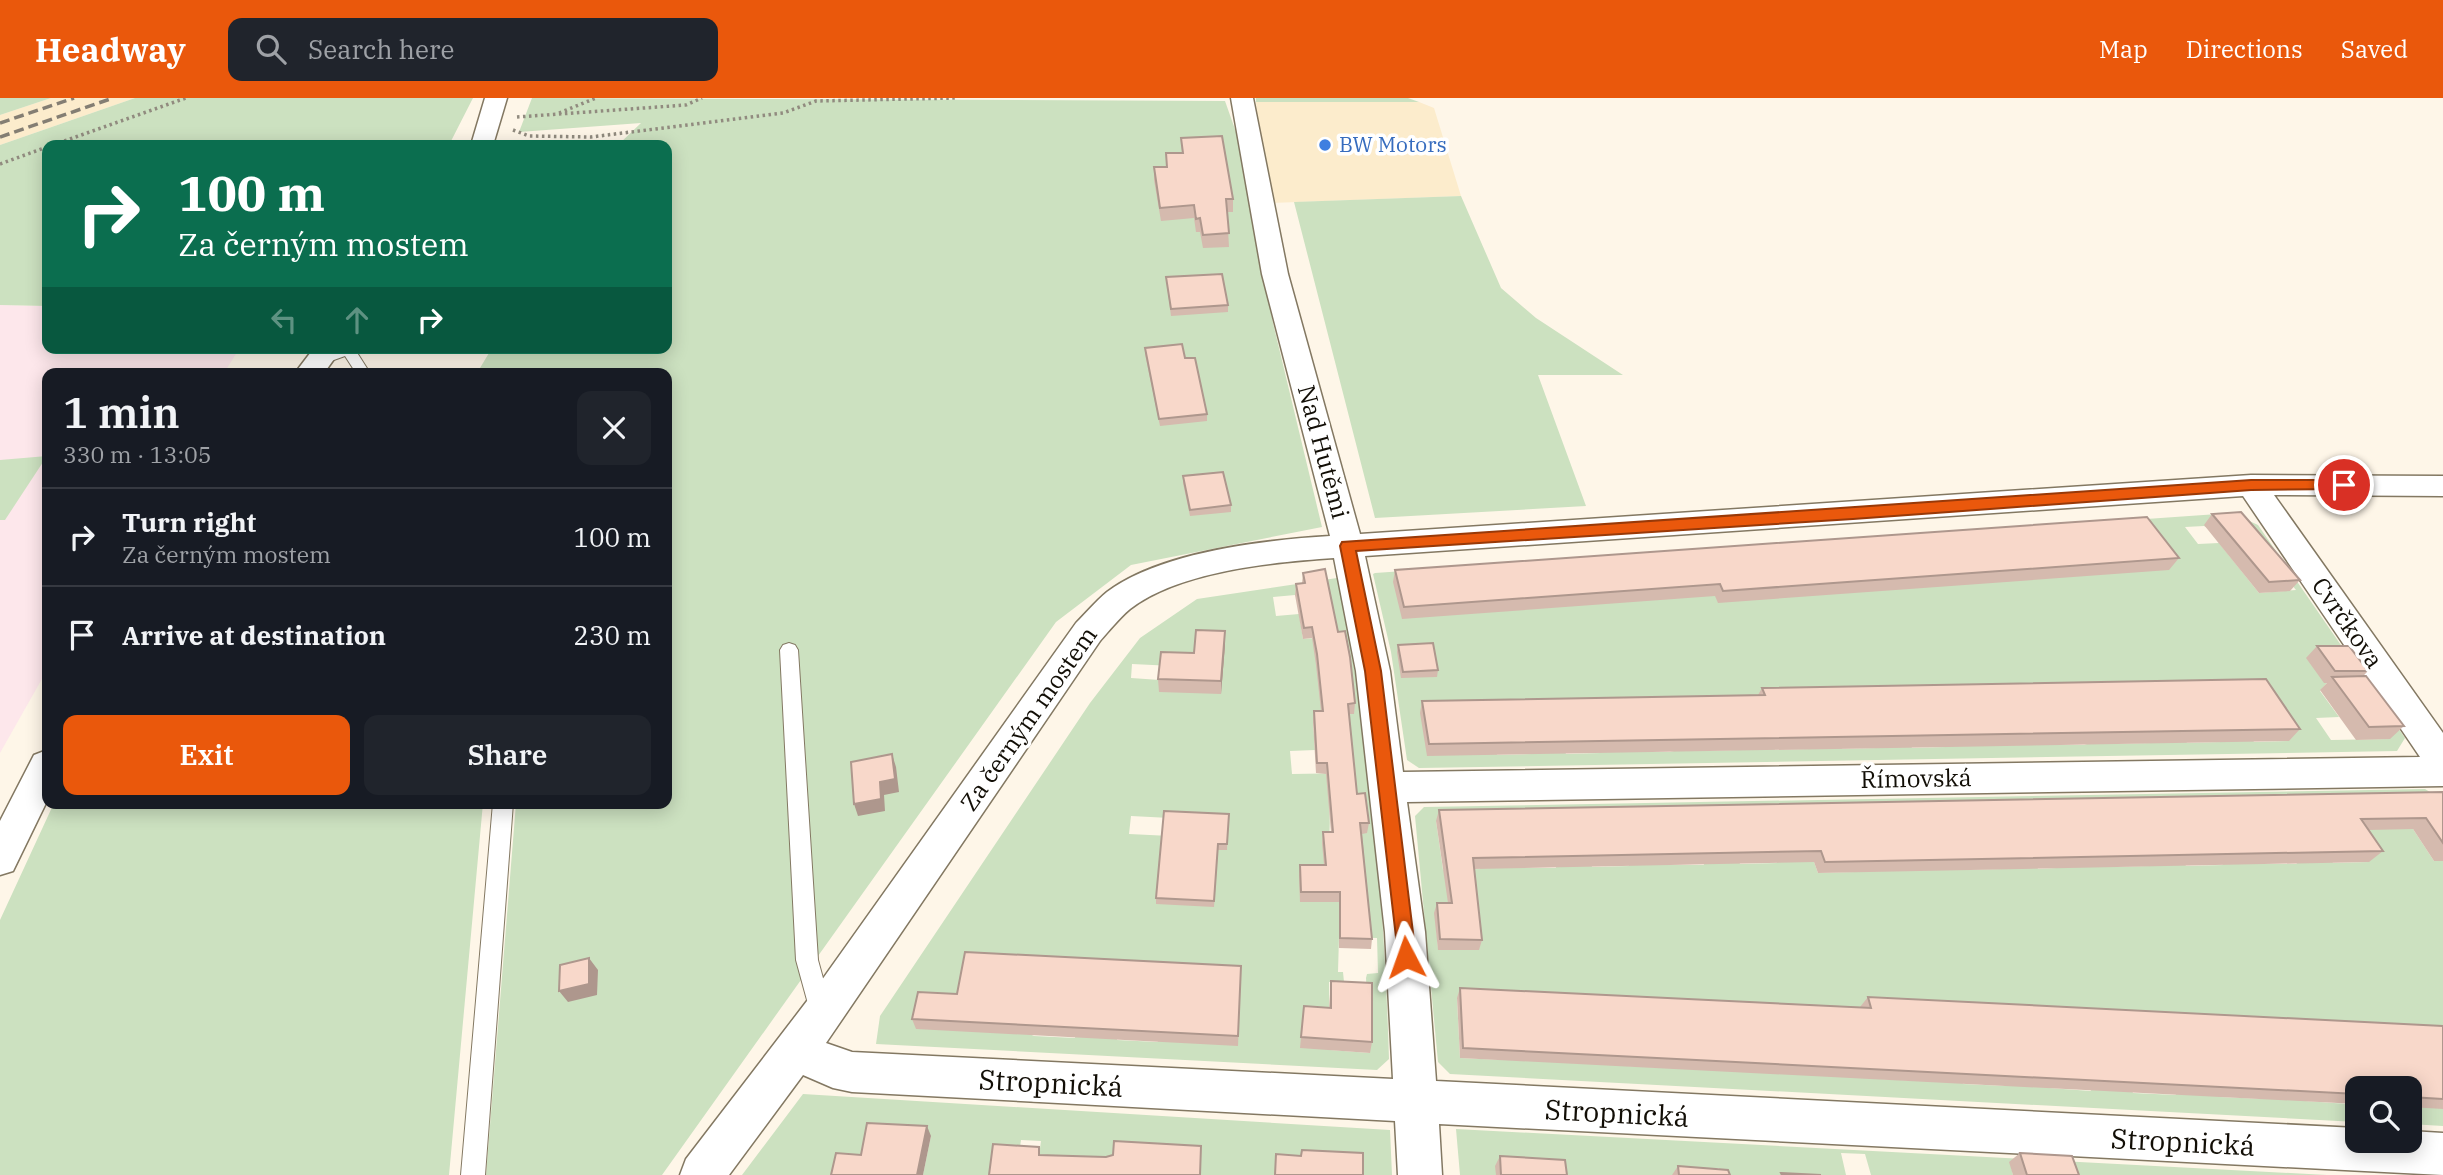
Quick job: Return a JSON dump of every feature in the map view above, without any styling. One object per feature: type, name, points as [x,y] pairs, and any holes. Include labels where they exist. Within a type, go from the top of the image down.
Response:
[{"type":"street","name":"Nad Hutěmi","points":[[1242,98],[1275,274],[1348,546],[1373,671],[1405,932],[1413,1102],[1420,1175]]},
{"type":"street","points":[[484,140],[494,108]]},
{"type":"street","name":"Za černým mostem","points":[[702,1175],[822,1015],[1088,632],[1118,601],[1148,584],[1186,568],[1303,549],[2251,485],[2443,486]]},
{"type":"street","name":"Cvrčkova","points":[[2251,485],[2443,761]]},
{"type":"street","name":"Římovská","points":[[1388,787],[2443,771]]},
{"type":"street","points":[[0,859],[42,775]]},
{"type":"street","name":"Stropnická","points":[[796,1051],[833,1068],[852,1072],[2443,1155]]},
{"type":"lane","points":[[331,356],[354,368]]},
{"type":"lane","points":[[789,650],[807,960],[822,1015]]},
{"type":"lane","points":[[473,1175],[503,809]]},
{"type":"path","points":[[67,140],[186,98]]},
{"type":"path","points":[[555,115],[596,98]]},
{"type":"path","points":[[494,108],[555,115],[686,105],[702,98]]},
{"type":"path","points":[[494,108],[529,136],[591,136],[783,113],[816,101],[956,98]]},
{"type":"path","points":[[0,164],[42,149]]},
{"type":"shaded area","points":[[51,98],[135,98],[0,145],[0,115]]},
{"type":"shaded area","points":[[1256,102],[1419,102],[1434,108],[1461,196],[1271,203],[1265,194]]},
{"type":"shaded area","points":[[0,305],[42,306],[42,354],[236,354],[227,368],[42,368],[42,679],[0,753]]},
{"type":"green space","points":[[0,98],[51,98],[0,115]]},
{"type":"green space","points":[[135,98],[473,98],[452,140],[42,140],[42,306],[0,305],[0,145]]},
{"type":"green space","points":[[532,98],[1225,101],[1237,135],[1273,323],[1322,527],[1131,565],[1056,622],[662,1175],[486,1175],[516,809],[672,809],[672,368],[480,368],[488,354],[672,354],[672,140],[623,140],[641,123],[519,132]]},
{"type":"green space","points":[[1256,98],[1408,98],[1419,102],[1256,102]]},
{"type":"green space","points":[[1461,196],[1501,288],[1536,318],[1623,375],[1538,375],[1586,506],[1375,518],[1294,202]]},
{"type":"green space","points":[[42,456],[42,464],[5,520],[0,520],[0,460]]},
{"type":"green space","points":[[2232,513],[2258,525],[2405,738],[2397,751],[1419,768],[1407,760],[1391,652],[1373,574]],"holes":[[[2204,526],[2278,568],[2296,590],[2259,593],[2219,543],[2198,544],[2185,527]],[[2327,683],[2389,739],[2331,740],[2316,718],[2339,717],[2320,691]],[[2157,693],[2288,741],[2254,742],[2250,735],[2221,742],[2187,743]],[[2024,695],[2151,743],[2117,744],[2113,736],[2084,745],[2050,745]],[[1891,697],[2014,745],[1980,746],[1976,739],[1946,747],[1912,748]],[[1856,698],[1877,748],[1842,749],[1839,741],[1809,749],[1775,750],[1756,699]],[[1625,710],[1739,750],[1704,751],[1701,744],[1670,752],[1636,752]],[[1489,712],[1600,753],[1566,754],[1563,746],[1532,754],[1497,755]]]},
{"type":"green space","points":[[1337,578],[1359,697],[1374,817],[1384,938],[1389,1059],[1377,1070],[876,1044],[880,1016],[1090,703],[1140,638],[1197,599]],"holes":[[[1295,595],[1348,666],[1315,638],[1303,639],[1299,614],[1276,616],[1273,597]],[[1132,664],[1194,667],[1160,680],[1131,678]],[[1351,689],[1354,714],[1344,714],[1352,773],[1292,774],[1290,751],[1315,750],[1313,722]],[[1329,805],[1366,901],[1327,902]],[[1131,816],[1228,821],[1227,850],[1218,850],[1191,837],[1129,834]],[[1339,937],[1377,938],[1378,973],[1367,974],[1366,978],[1370,1053],[1330,1050],[1329,982],[1344,982],[1343,972],[1338,972]],[[1084,969],[1075,1038],[1034,1036],[960,1004]],[[1124,971],[1158,1042],[1117,1040]]]},
{"type":"green space","points":[[2425,789],[2443,800],[2443,823],[2430,803],[2370,806],[2387,829],[2413,829],[2434,861],[2443,861],[2443,1036],[2436,1037],[2443,1049],[2443,1057],[2408,1055],[2396,1034],[2354,1032],[2377,1076],[2345,1076],[2345,1098],[2311,1030],[2270,1028],[2279,1048],[2240,1047],[2230,1026],[2188,1024],[2220,1097],[2263,1099],[2258,1088],[2299,1090],[2305,1101],[2345,1104],[2345,1121],[1450,1074],[1438,1062],[1415,816],[1424,807]],"holes":[[[2296,805],[2331,805],[2369,862],[2333,863],[2321,846],[2287,846],[2297,864],[2260,864],[2226,807],[2262,806],[2267,814],[2300,813]],[[2189,807],[2223,865],[2186,866],[2176,849],[2141,849],[2150,866],[2114,867],[2083,810],[2119,809],[2124,817],[2158,816],[2154,808]],[[2011,810],[2046,810],[2075,867],[2038,869],[2030,851],[1995,852],[2002,869],[1966,870],[1940,812],[1976,811],[1980,819],[2014,818]],[[1903,812],[1928,870],[1891,871],[1884,854],[1849,855],[1855,872],[1818,873],[1797,815],[1833,814],[1837,822],[1870,821],[1868,813]],[[1725,815],[1761,815],[1777,863],[1740,864],[1735,852],[1701,852],[1704,865],[1667,865],[1655,817],[1690,816],[1692,824],[1727,824]],[[1617,817],[1629,866],[1592,867],[1589,854],[1554,855],[1556,868],[1519,868],[1510,820],[1546,819],[1548,827],[1582,826],[1581,818]],[[1473,820],[1480,869],[1443,870],[1436,821]],[[1435,913],[1475,914],[1479,950],[1438,949]],[[1457,999],[1497,1000],[1502,1060],[1460,1058]],[[1538,1002],[1579,1004],[1581,1019],[1620,1021],[1618,1005],[1658,1008],[1669,1068],[1627,1066],[1625,1056],[1585,1054],[1586,1064],[1545,1061]],[[1860,1008],[1901,1010],[1907,1030],[1946,1032],[1940,1011],[1981,1014],[2005,1086],[1963,1084],[1959,1073],[1919,1071],[1921,1081],[1879,1079]],[[1700,1010],[1741,1012],[1745,1027],[1784,1029],[1781,1014],[1821,1016],[1836,1076],[1794,1074],[1791,1064],[1751,1062],[1753,1072],[1711,1070]],[[2024,1016],[2065,1018],[2072,1039],[2112,1040],[2105,1020],[2146,1022],[2176,1095],[2133,1093],[2128,1082],[2088,1080],[2091,1091],[2049,1088]]]},
{"type":"green space","points":[[51,809],[482,809],[449,1175],[0,1175],[0,920]]},
{"type":"green space","points":[[803,1094],[1390,1130],[1392,1175],[1362,1175],[1361,1153],[1276,1160],[1275,1175],[1201,1175],[1201,1156],[1115,1164],[1039,1156],[1041,1141],[1021,1140],[1019,1154],[993,1175],[923,1175],[931,1136],[839,1175],[742,1175]]},
{"type":"green space","points":[[2443,1098],[2443,1126],[2422,1125],[2422,1104]]},
{"type":"green space","points":[[1456,1129],[2327,1175],[2064,1175],[2010,1162],[2013,1175],[1871,1175],[1865,1154],[1841,1153],[1846,1175],[1721,1175],[1719,1168],[1705,1168],[1706,1175],[1460,1175]]},
{"type":"building","points":[[1222,136],[1233,199],[1226,199],[1229,233],[1203,235],[1200,218],[1196,219],[1194,205],[1160,208],[1154,167],[1167,167],[1166,153],[1183,153],[1181,138]]},
{"type":"building","points":[[1222,274],[1228,305],[1171,309],[1166,277]]},
{"type":"building","points":[[1182,344],[1185,358],[1195,358],[1207,414],[1159,419],[1145,348]]},
{"type":"building","points":[[1223,472],[1231,505],[1190,510],[1183,476]]},
{"type":"building","points":[[2241,512],[2300,580],[2269,582],[2212,514]]},
{"type":"building","points":[[2147,517],[2179,558],[1723,591],[1720,584],[1404,607],[1395,570]]},
{"type":"building","points":[[1325,569],[1338,632],[1345,631],[1350,657],[1355,703],[1348,704],[1357,794],[1365,793],[1369,823],[1360,823],[1372,939],[1340,938],[1340,892],[1301,892],[1300,865],[1326,865],[1323,832],[1333,832],[1327,763],[1317,763],[1314,711],[1323,711],[1317,654],[1312,627],[1304,628],[1296,584],[1305,583],[1303,573]]},
{"type":"building","points":[[1196,630],[1225,631],[1221,681],[1158,679],[1161,652],[1194,653]]},
{"type":"building","points":[[1433,643],[1438,670],[1403,672],[1398,645]]},
{"type":"building","points":[[2317,646],[2349,646],[2368,671],[2335,671]]},
{"type":"building","points":[[2366,676],[2404,726],[2369,727],[2332,677]]},
{"type":"building","points":[[2266,679],[2300,729],[1429,744],[1422,701],[1765,695],[1762,688]]},
{"type":"building","points":[[892,754],[895,779],[880,782],[881,799],[854,804],[851,762]]},
{"type":"building","points":[[2443,792],[2443,843],[2426,818],[2361,819],[2383,851],[1825,862],[1821,851],[1473,858],[1482,940],[1440,939],[1437,903],[1452,903],[1439,810]]},
{"type":"building","points":[[1164,811],[1229,814],[1227,844],[1218,844],[1214,901],[1156,898]]},
{"type":"building","points":[[965,952],[1241,966],[1238,1036],[912,1019],[918,992],[957,994]]},
{"type":"building","points":[[589,958],[589,984],[559,991],[560,965]]},
{"type":"building","points":[[1331,981],[1372,983],[1372,1042],[1301,1037],[1304,1006],[1331,1008]]},
{"type":"building","points":[[1460,988],[1871,1008],[1868,997],[2443,1026],[2443,1099],[2422,1098],[2422,1076],[2345,1076],[2345,1093],[1463,1048]]},
{"type":"building","points":[[867,1123],[927,1126],[917,1175],[831,1175],[836,1153],[861,1155]]},
{"type":"building","points":[[1114,1141],[1201,1146],[1200,1175],[989,1175],[993,1144],[1039,1147],[1039,1155],[1106,1157],[1113,1155]]},
{"type":"building","points":[[1302,1150],[1363,1153],[1363,1175],[1275,1175],[1276,1154],[1301,1156]]},
{"type":"building","points":[[2020,1153],[2072,1156],[2079,1175],[2027,1175]]},
{"type":"building","points":[[1500,1156],[1565,1160],[1567,1175],[1501,1175]]},
{"type":"building","points":[[1678,1166],[1728,1170],[1730,1175],[1679,1175]]},
{"type":"building","points":[[1781,1173],[1821,1175],[1782,1175]]},
{"type":"railway","points":[[0,123],[74,98]]},
{"type":"railway","points":[[0,137],[113,98]]},
{"type":"place","name":"BW Motors","points":[[1325,145]]},
{"type":"route","points":[[1406,957],[1373,671],[1348,546],[1853,514],[2251,485],[2344,485]]}]
